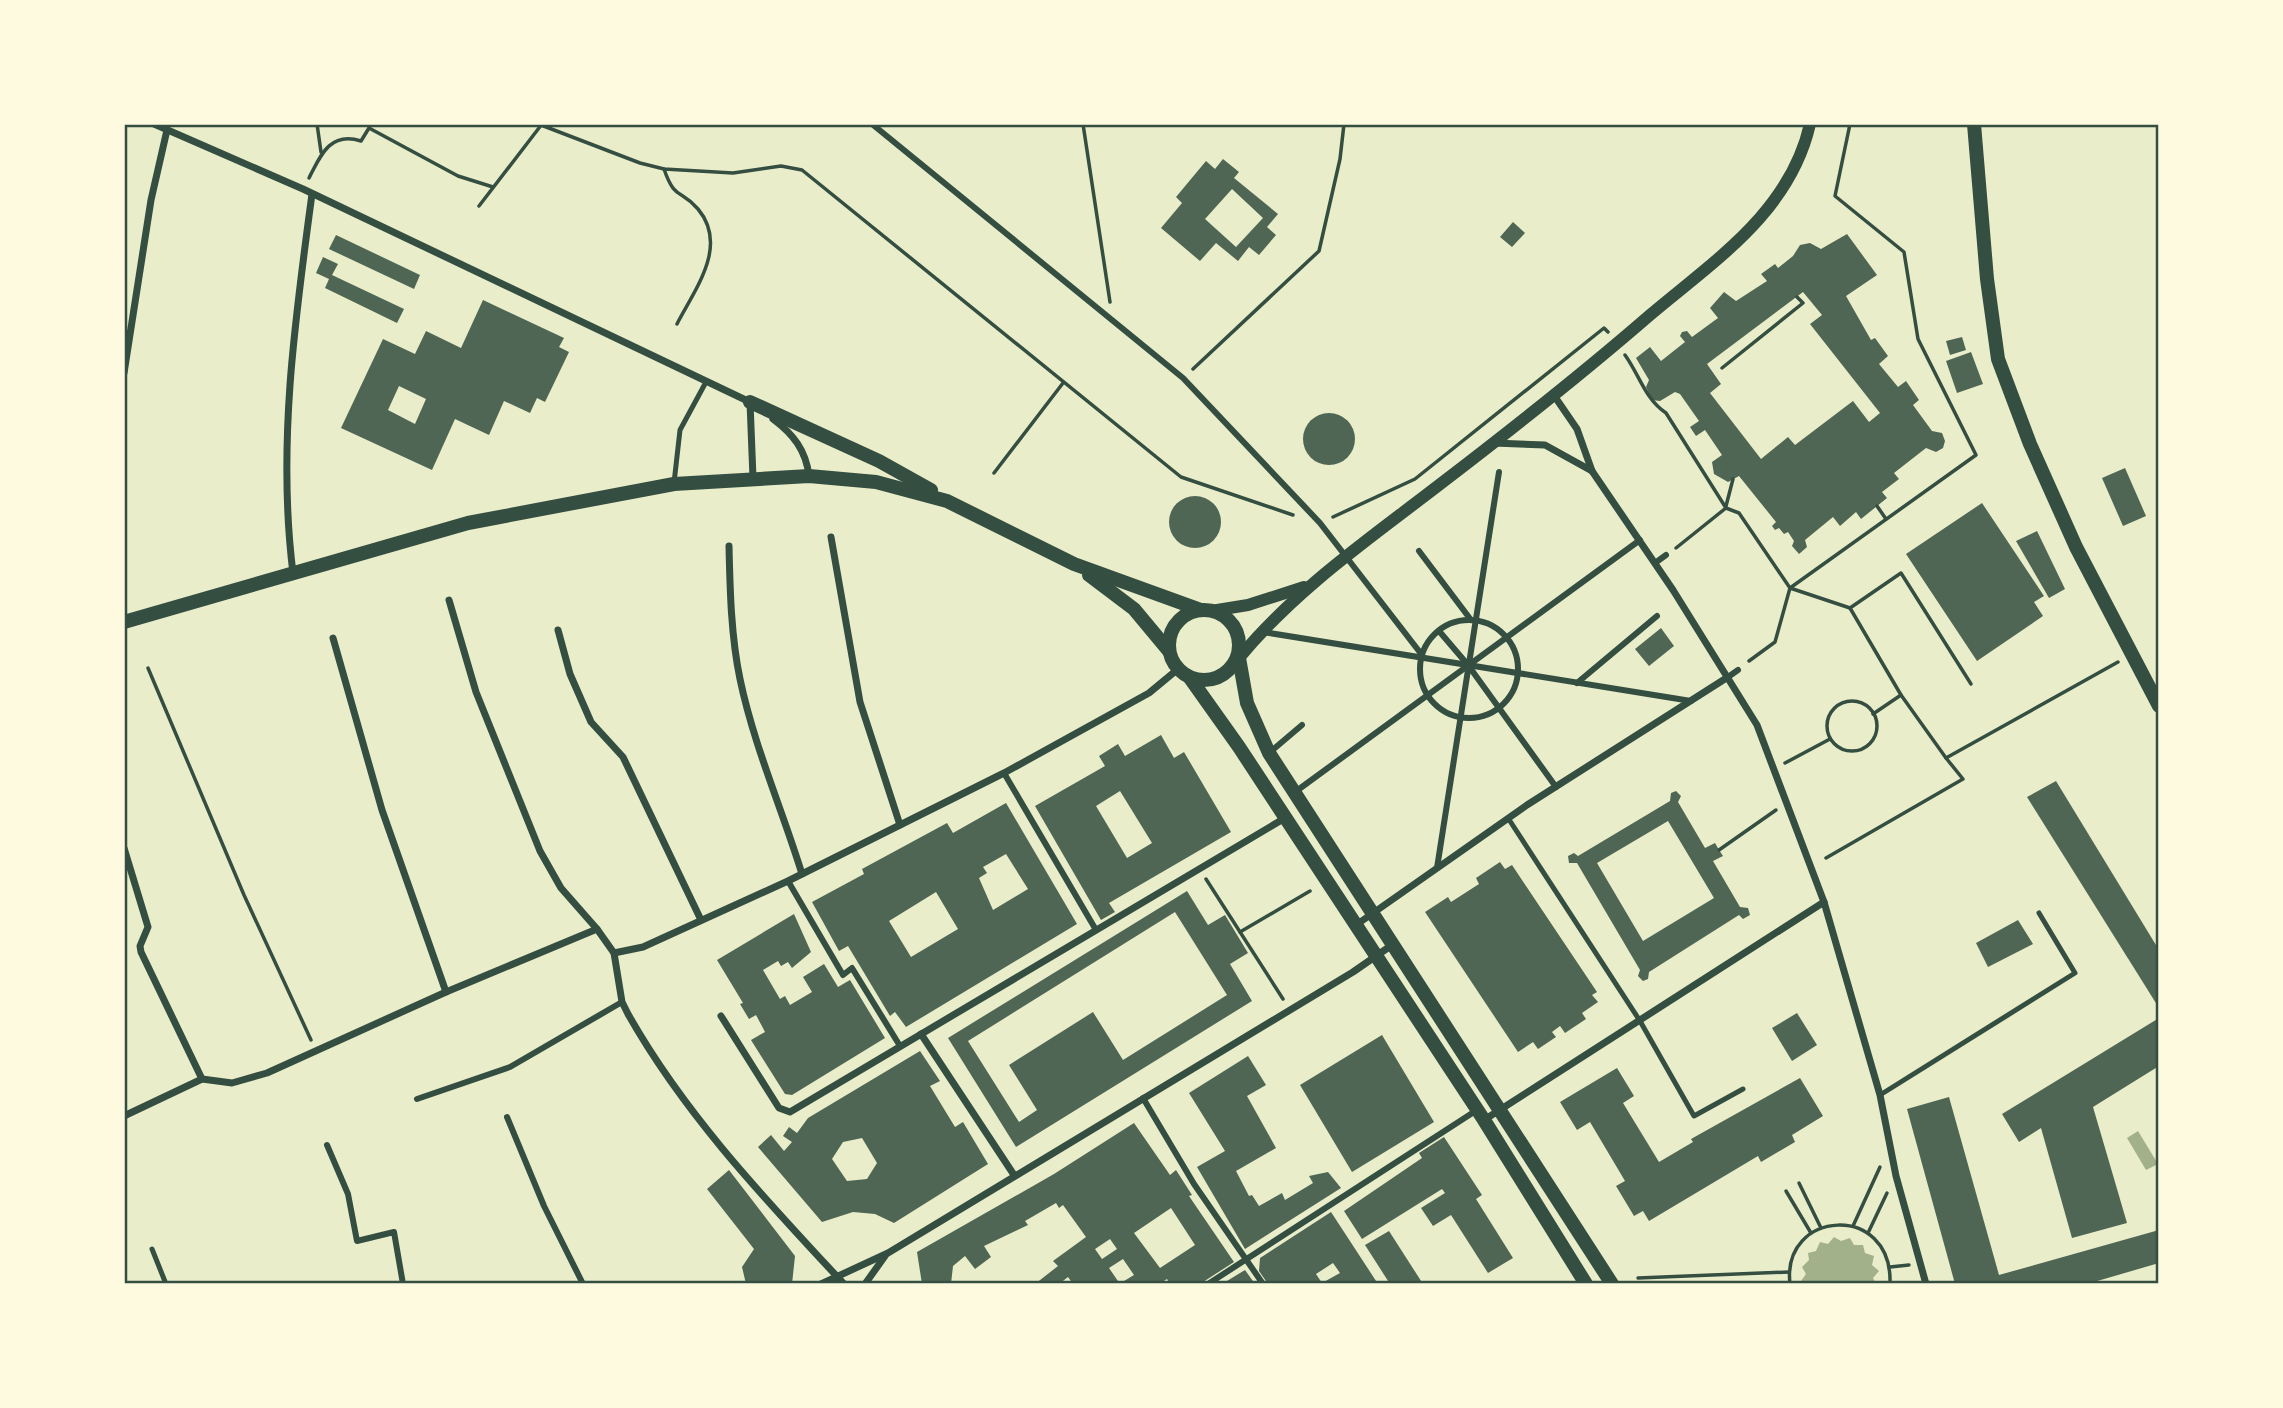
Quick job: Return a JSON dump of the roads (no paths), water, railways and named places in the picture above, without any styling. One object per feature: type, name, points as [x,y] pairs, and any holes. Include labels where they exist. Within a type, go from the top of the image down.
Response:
[{"type":"main road","points":[[1974,124],[1987,279],[1998,359],[2030,444],[2071,536],[2159,706]]},
{"type":"main road","points":[[750,402],[879,461],[947,500],[1074,564],[1206,610],[1233,624],[1239,640],[1239,658],[1247,703],[1269,753],[1612,1284]]},
{"type":"main road","points":[[124,622],[468,523],[674,485],[809,476],[876,482],[947,500]]},
{"type":"main road","points":[[1074,564],[1134,609],[1169,651],[1285,818],[1480,1115],[1586,1284]]},
{"type":"main road","points":[[1169,651],[1173,629],[1180,620],[1206,610]]},
{"type":"main road","points":[[1184,673],[1214,679],[1226,673],[1239,658]]},
{"type":"street","points":[[154,124],[303,189],[750,402],[798,443],[809,476]]},
{"type":"street","points":[[872,124],[1183,378],[1320,523],[1422,657]]},
{"type":"street","points":[[1239,658],[1308,585],[1493,443],[1616,344],[1764,217],[1788,183],[1805,144],[1810,124]]},
{"type":"street","points":[[124,373],[151,200],[167,130]]},
{"type":"street","points":[[293,573],[286,522],[290,377],[312,194]]},
{"type":"street","points":[[1553,394],[1577,429],[1592,471],[1655,563],[1757,725],[1824,902],[1880,1095],[1896,1176],[1926,1284]]},
{"type":"street","points":[[750,402],[753,478]]},
{"type":"street","points":[[1493,443],[1545,445],[1592,471]]},
{"type":"street","points":[[1437,868],[1473,620],[1499,472]]},
{"type":"street","points":[[831,537],[860,702],[900,825]]},
{"type":"street","points":[[1295,792],[1640,540]]},
{"type":"street","points":[[729,546],[730,591],[740,678],[762,759],[802,874]]},
{"type":"street","points":[[1419,551],[1473,620]]},
{"type":"street","points":[[1655,563],[1666,555]]},
{"type":"street","points":[[1206,610],[1248,605],[1308,585]]},
{"type":"street","points":[[449,600],[476,692],[540,851],[561,888],[614,953],[622,1002],[636,1028],[712,1137],[844,1284]]},
{"type":"street","points":[[1577,683],[1657,616]]},
{"type":"street","points":[[1473,620],[1489,624],[1506,637],[1518,659],[1519,673],[1514,690],[1497,709],[1478,718],[1460,717],[1446,713],[1428,694],[1420,672],[1422,657],[1429,640],[1439,631],[1457,621],[1473,620]]},
{"type":"street","points":[[558,630],[570,674],[591,722],[623,757],[701,920]]},
{"type":"street","points":[[1439,631],[1468,666],[1556,787]]},
{"type":"street","points":[[1261,632],[1691,701]]},
{"type":"street","points":[[333,638],[382,810],[446,992]]},
{"type":"street","points":[[1355,926],[1508,818],[1738,670]]},
{"type":"street","points":[[614,953],[643,947],[788,881],[1004,773],[1184,673]]},
{"type":"street","points":[[1269,753],[1302,725]]},
{"type":"street","points":[[1004,773],[1096,930]]},
{"type":"street","points":[[721,1016],[779,1108],[787,1113],[1285,818]]},
{"type":"street","points":[[124,848],[149,926],[140,946],[141,952],[202,1079]]},
{"type":"street","points":[[788,881],[842,975],[852,968],[900,1046]]},
{"type":"street","points":[[1208,1284],[1480,1115],[1499,1111],[1824,902]]},
{"type":"street","points":[[124,1116],[202,1079],[221,1083],[241,1082],[597,929]]},
{"type":"street","points":[[821,1284],[888,1253],[1290,1010],[1392,945]]},
{"type":"street","points":[[416,1099],[510,1068],[622,1002]]},
{"type":"street","points":[[921,1034],[1014,1175]]},
{"type":"street","points":[[1143,1098],[1194,1184],[1263,1284]]},
{"type":"street","points":[[507,1117],[544,1206],[583,1284]]},
{"type":"street","points":[[327,1145],[348,1194],[357,1241],[394,1232],[403,1284]]},
{"type":"street","points":[[865,1284],[888,1253]]},
{"type":"lane","points":[[674,485],[680,430],[706,382]]},
{"type":"lane","points":[[1508,818],[1640,1021],[1694,1116],[1743,1089]]},
{"type":"lane","points":[[1880,1095],[2075,973],[2039,913]]},
{"type":"lane","points":[[152,1249],[166,1284]]}]
